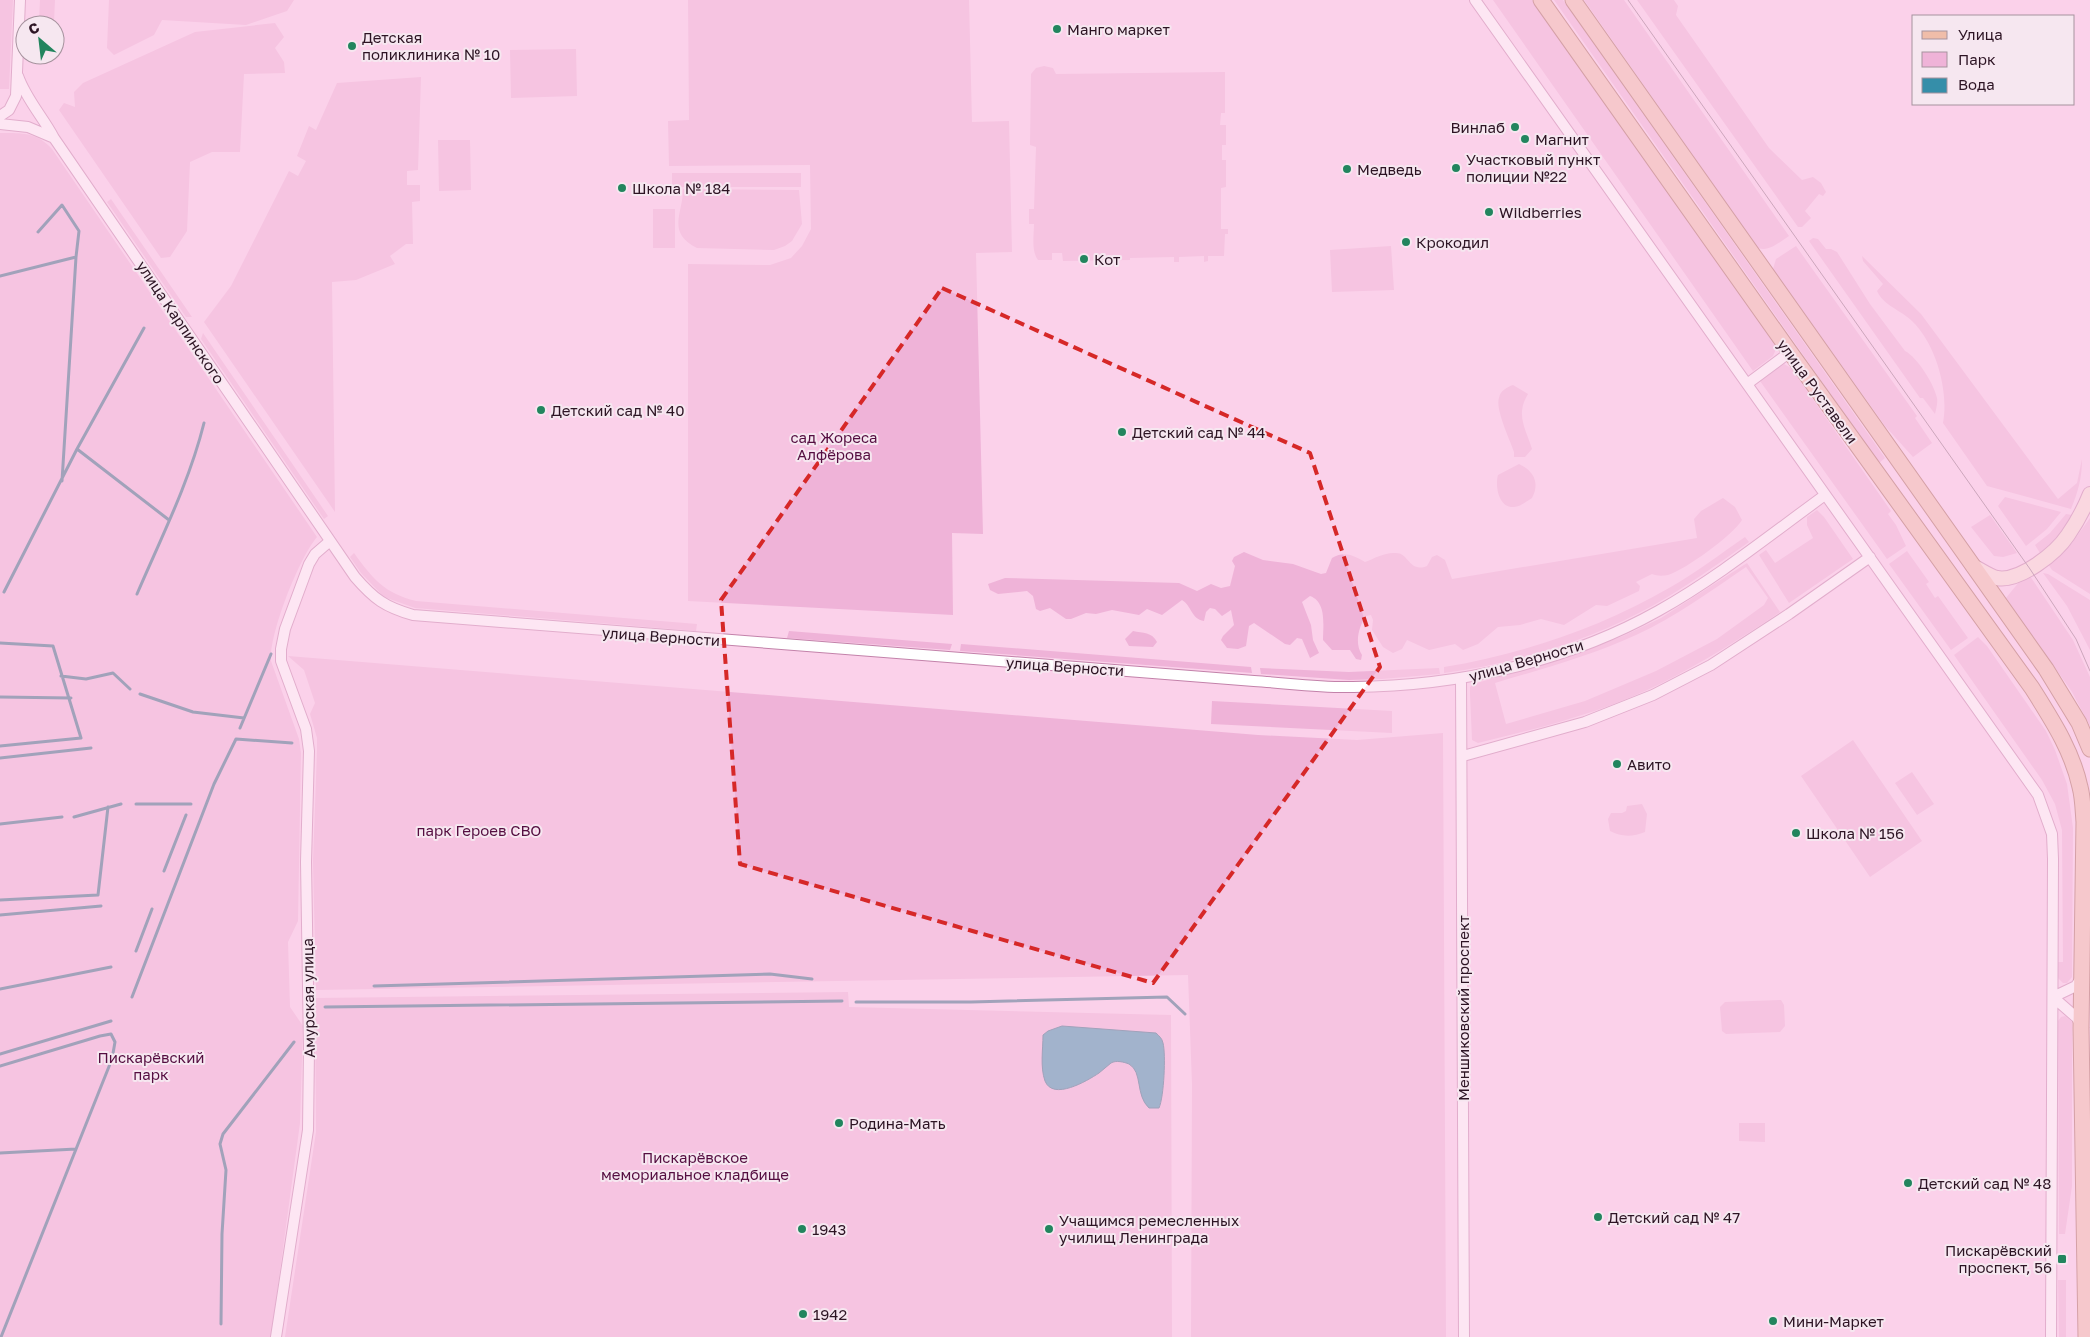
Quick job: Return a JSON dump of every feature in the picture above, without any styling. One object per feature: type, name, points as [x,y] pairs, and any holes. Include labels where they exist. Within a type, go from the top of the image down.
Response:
[{"type":"main road","name":"улица Руставели","points":[[1541,0],[1790,352],[2032,688],[2059,732],[2072,760],[2081,788],[2084,822],[2081,1028],[2086,1337]]},
{"type":"main road","name":"улица Руставели","points":[[1573,0],[2065,697],[2080,723],[2090,748]]},
{"type":"main road","points":[[1973,566],[1998,578],[2019,575],[2030,569],[2067,538],[2081,516],[2090,494]]},
{"type":"street","name":"улица Карпинского","points":[[0,116],[9,110],[14,103],[18,76],[20,0]]},
{"type":"street","points":[[1475,0],[2038,795],[2052,834],[2053,859],[2051,1337]]},
{"type":"street","name":"улица Карпинского","points":[[18,76],[22,89],[54,138],[306,507]]},
{"type":"street","points":[[0,124],[28,128],[54,138]]},
{"type":"street","points":[[1747,384],[1790,352]]},
{"type":"street","name":"улица Верности","points":[[306,507],[355,577],[380,602],[413,615],[432,618],[1318,686],[1382,687],[1461,678],[1503,670],[1546,658],[1607,636],[1678,599],[1722,570],[1825,495]]},
{"type":"street","name":"Амурская улица","points":[[276,1337],[308,1130],[309,1049],[306,862],[310,751],[306,729],[282,661],[281,649],[285,629],[309,564],[315,554],[330,541]]},
{"type":"street","points":[[1463,756],[1585,722],[1653,695],[1711,665],[1790,614],[1870,557]]},
{"type":"street","name":"Меншиковский проспект","points":[[1461,678],[1463,756],[1464,1337]]},
{"type":"street","points":[[2052,997],[2076,986],[2081,978]]},
{"type":"street","points":[[2052,997],[2077,1018],[2081,1028]]},
{"type":"highlighted area","points":[[942,288],[1310,453],[1380,667],[1153,983],[740,864],[721,600]]},
{"type":"green space","points":[[0,0],[13,0],[9,89],[0,89]]},
{"type":"green space","points":[[40,0],[55,0],[54,15],[39,15]]},
{"type":"green space","points":[[109,0],[294,0],[287,11],[246,25],[162,20],[154,35],[114,55],[107,48]]},
{"type":"green space","name":"сад Жореса Алфёрова","points":[[688,0],[969,0],[972,122],[1009,121],[1012,252],[976,253],[983,534],[952,533],[953,615],[688,601],[688,264],[770,265],[791,258],[802,246],[811,229],[810,165],[669,166],[668,121],[689,120]]},
{"type":"green space","points":[[1493,0],[1532,0],[1775,345],[1776,349],[1773,356],[1753,371]]},
{"type":"green space","points":[[1554,0],[1563,0],[1885,458],[1879,463]]},
{"type":"green space","points":[[1584,0],[1624,0],[1789,236],[1770,248],[1758,248]]},
{"type":"green space","points":[[1637,0],[1674,0],[1678,6],[1676,15],[1769,148],[1802,180],[1813,177],[1821,183],[1826,192],[1823,196],[1819,194],[1805,211],[1811,218],[1802,227],[1798,227]]},
{"type":"green space","points":[[275,23],[284,37],[275,48],[284,62],[285,73],[244,74],[240,152],[212,152],[190,162],[187,231],[170,257],[161,258],[59,110],[64,103],[75,107],[74,92],[83,83],[195,32]]},
{"type":"green space","points":[[576,49],[577,96],[511,98],[510,50]]},
{"type":"green space","points":[[1044,66],[1053,68],[1056,74],[1225,72],[1225,113],[1221,113],[1220,125],[1226,125],[1226,145],[1222,145],[1222,160],[1226,160],[1226,187],[1221,188],[1221,229],[1228,229],[1228,234],[1225,234],[1224,256],[1208,256],[1208,261],[1204,262],[1204,256],[1179,257],[1179,262],[1174,262],[1174,257],[1063,261],[1062,253],[1052,253],[1052,260],[1038,260],[1034,248],[1034,224],[1029,224],[1029,209],[1034,209],[1036,147],[1030,145],[1031,74],[1036,68]]},
{"type":"green space","points":[[421,77],[418,170],[407,171],[407,185],[420,185],[420,201],[412,202],[413,244],[406,244],[390,256],[395,264],[356,280],[332,282],[335,512],[204,322],[231,286],[289,171],[298,176],[306,161],[297,156],[309,126],[316,130],[337,83]]},
{"type":"green space","name":"Пискарёвский парк","points":[[0,133],[34,136],[41,139],[52,149],[317,537],[302,561],[286,597],[275,633],[271,661],[299,739],[301,753],[298,921],[288,942],[290,1007],[303,1026],[300,1123],[271,1337],[0,1337]]},
{"type":"green space","points":[[438,140],[470,140],[471,190],[439,191]]},
{"type":"green space","points":[[672,173],[801,173],[801,187],[672,187]]},
{"type":"green space","points":[[683,189],[799,190],[802,224],[792,241],[774,250],[697,248],[687,242],[679,229],[678,222]]},
{"type":"green space","points":[[111,199],[192,317],[186,317],[107,202]]},
{"type":"green space","points":[[653,209],[675,209],[675,248],[653,248]]},
{"type":"green space","points":[[1813,238],[1818,239],[1826,249],[1837,252],[1870,304],[1905,351],[1915,359],[1932,386],[1937,398],[1935,414],[1923,398],[1920,398],[1809,241]]},
{"type":"green space","points":[[1391,246],[1394,290],[1332,292],[1330,250]]},
{"type":"green space","points":[[1796,246],[1917,416],[1915,418],[1932,443],[1913,457],[1885,426],[1773,269],[1776,259]]},
{"type":"green space","points":[[1862,256],[1921,314],[2058,499],[2077,483],[2082,459],[2079,485],[2071,509],[1987,486],[1943,423],[1944,397],[1942,383],[1939,369],[1928,342],[1912,321],[1880,296],[1877,291],[1883,284],[1863,261]]},
{"type":"green space","points":[[203,333],[328,516],[324,519],[201,339]]},
{"type":"green space","points":[[1784,364],[1791,368],[1891,511],[1888,514],[1896,525],[1906,546],[1887,559],[1760,381]]},
{"type":"green space","points":[[1513,385],[1528,394],[1522,409],[1522,415],[1532,449],[1525,457],[1514,457],[1498,403],[1501,393]]},
{"type":"green space","points":[[1519,464],[1532,474],[1535,487],[1532,498],[1514,507],[1504,504],[1501,500],[1497,484],[1498,475]]},
{"type":"green space","points":[[2005,497],[2061,512],[2047,529],[2026,546],[1998,506]]},
{"type":"green space","points":[[1723,498],[1735,507],[1742,520],[1719,543],[1676,572],[1660,576],[1652,574],[1636,582],[1640,586],[1639,591],[1607,606],[1596,605],[1564,625],[1541,619],[1520,625],[1498,627],[1478,644],[1463,650],[1455,644],[1429,650],[1407,640],[1402,649],[1393,653],[1383,647],[1372,630],[1373,620],[1371,615],[1366,616],[1361,625],[1358,645],[1362,655],[1361,660],[1356,659],[1350,650],[1332,650],[1323,640],[1322,609],[1319,603],[1310,596],[1302,602],[1311,625],[1313,640],[1319,653],[1310,658],[1302,639],[1297,638],[1290,645],[1285,644],[1254,623],[1249,626],[1246,646],[1238,649],[1227,648],[1221,640],[1234,625],[1231,610],[1222,616],[1215,609],[1210,608],[1206,612],[1204,621],[1196,618],[1182,600],[1162,615],[1147,609],[1139,615],[1112,610],[1096,614],[1086,613],[1066,619],[1050,608],[1040,611],[1036,609],[1033,596],[1027,591],[998,594],[990,590],[988,584],[1005,578],[1179,583],[1197,591],[1211,584],[1221,588],[1230,586],[1235,566],[1232,561],[1234,557],[1244,552],[1263,560],[1293,564],[1321,574],[1326,573],[1332,558],[1345,554],[1365,562],[1384,554],[1396,553],[1404,556],[1416,567],[1427,566],[1432,557],[1437,555],[1445,560],[1452,579],[1697,538],[1694,519],[1701,511]]},
{"type":"green space","points":[[1817,510],[1853,559],[1789,603],[1759,555],[1766,550],[1775,563],[1813,538],[1807,525],[1807,517]]},
{"type":"green space","points":[[2066,514],[2072,515],[2054,541],[2040,553],[2035,545],[2050,533]]},
{"type":"green space","points":[[1990,515],[2017,553],[2003,557],[1994,556],[1971,527]]},
{"type":"green space","points":[[2090,518],[2090,594],[2052,570],[2048,564],[2072,543]]},
{"type":"green space","points":[[1745,537],[1749,542],[1690,583],[1630,618],[1579,640],[1525,657],[1498,664],[1444,673],[1444,667],[1473,662],[1531,647],[1560,638],[1616,615],[1679,582]]},
{"type":"green space","points":[[1907,551],[1929,582],[1926,584],[1935,598],[1938,596],[1968,638],[1951,650],[1889,564]]},
{"type":"green space","points":[[354,553],[380,584],[395,594],[416,601],[697,624],[696,631],[415,608],[384,597],[361,573],[350,557]]},
{"type":"green space","points":[[1747,563],[1780,612],[1707,658],[1640,693],[1595,711],[1548,725],[1478,743],[1472,740],[1470,687],[1473,684],[1562,659],[1623,636],[1661,618]],"holes":[[[1746,567],[1768,598],[1764,605],[1717,639],[1656,671],[1585,701],[1506,724],[1495,683],[1584,656],[1619,643],[1679,612]]]},
{"type":"green space","points":[[2043,573],[2048,574],[2090,600],[2090,650],[2067,606]]},
{"type":"green space","points":[[2030,576],[2073,640],[2090,677],[2090,726],[2072,692],[2006,598],[2019,582]]},
{"type":"green space","points":[[789,631],[952,644],[950,650],[787,638]]},
{"type":"green space","points":[[1133,631],[1150,635],[1157,642],[1153,647],[1129,646],[1125,639]]},
{"type":"green space","points":[[1978,637],[1987,646],[2046,731],[2067,784],[2073,828],[2072,977],[2067,983],[2063,983],[2058,978],[2058,962],[2063,962],[2062,830],[2055,804],[2042,780],[1954,655]]},
{"type":"green space","points":[[961,644],[1251,667],[1252,673],[960,651]]},
{"type":"green space","name":"парк Героев СВО","points":[[288,656],[1258,735],[1357,740],[1443,733],[1446,1337],[1191,1337],[1192,1084],[1188,975],[316,990],[313,862],[317,738],[310,714],[315,703],[304,670]]},
{"type":"green space","points":[[1260,668],[1349,672],[1439,668],[1440,674],[1349,680],[1261,674]]},
{"type":"green space","points":[[1212,701],[1392,711],[1392,733],[1211,724]]},
{"type":"green space","points":[[1853,740],[1922,841],[1870,877],[1801,776]]},
{"type":"green space","points":[[1912,772],[1934,804],[1917,815],[1895,783]]},
{"type":"green space","points":[[1642,804],[1647,814],[1645,832],[1627,836],[1610,831],[1608,819],[1611,813],[1622,813],[1626,811],[1627,806]]},
{"type":"green space","name":"Пискарёвское мемориальное кладбище","points":[[848,992],[849,1007],[1171,1015],[1172,1337],[285,1337],[316,1132],[315,998]]},
{"type":"green space","points":[[1781,1000],[1784,1005],[1785,1026],[1780,1032],[1726,1034],[1722,1031],[1720,1007],[1725,1002]]},
{"type":"green space","points":[[2065,1016],[2072,1022],[2072,1186],[2065,1234],[2059,1234],[2058,1021],[2061,1017]]},
{"type":"green space","points":[[1739,1123],[1765,1123],[1765,1142],[1739,1141]]},
{"type":"green space","points":[[2058,1280],[2066,1280],[2066,1337],[2059,1337]]},
{"type":"water","points":[[1062,1026],[1156,1033],[1163,1041],[1164,1048],[1163,1086],[1159,1108],[1149,1108],[1142,1097],[1136,1072],[1129,1064],[1122,1062],[1111,1063],[1099,1073],[1079,1084],[1062,1089],[1049,1087],[1045,1081],[1043,1070],[1043,1035]]},
{"type":"waterway","points":[[38,232],[62,205],[79,231],[76,257]]},
{"type":"waterway","points":[[0,276],[76,257],[62,481]]},
{"type":"waterway","points":[[4,592],[77,449],[144,328]]},
{"type":"waterway","points":[[137,594],[183,489],[204,423]]},
{"type":"waterway","points":[[77,449],[169,520]]},
{"type":"waterway","points":[[0,643],[53,646],[81,738],[0,746]]},
{"type":"waterway","points":[[240,728],[271,654]]},
{"type":"waterway","points":[[61,676],[86,679],[113,673],[130,689]]},
{"type":"waterway","points":[[140,694],[193,712],[244,718]]},
{"type":"waterway","points":[[0,697],[71,698]]},
{"type":"waterway","points":[[132,997],[214,784],[236,739],[292,743]]},
{"type":"waterway","points":[[0,758],[91,748]]},
{"type":"waterway","points":[[74,817],[121,804]]},
{"type":"waterway","points":[[136,804],[191,804]]},
{"type":"waterway","points":[[0,900],[98,895],[108,807]]},
{"type":"waterway","points":[[164,871],[186,815]]},
{"type":"waterway","points":[[0,824],[62,817]]},
{"type":"waterway","points":[[0,915],[101,906]]},
{"type":"waterway","points":[[136,951],[152,909]]},
{"type":"waterway","points":[[0,989],[111,967]]},
{"type":"waterway","points":[[374,986],[770,974],[812,979]]},
{"type":"waterway","points":[[856,1002],[971,1002],[1167,997],[1185,1014]]},
{"type":"waterway","points":[[325,1007],[842,1001]]},
{"type":"waterway","points":[[0,1054],[111,1021]]},
{"type":"waterway","points":[[0,1066],[100,1036],[111,1034],[115,1042],[112,1059],[1,1337]]},
{"type":"waterway","points":[[221,1324],[222,1234],[226,1170],[220,1144],[223,1134],[294,1042]]},
{"type":"waterway","points":[[0,1153],[76,1149]]},
{"type":"tram line","points":[[1628,0],[2030,569],[2076,639],[2090,671]]},
{"type":"place","name":"Манго маркет","points":[[1057,29]]},
{"type":"place","name":"Детская поликлиника № 10","points":[[352,46]]},
{"type":"place","name":"Винлаб","points":[[1515,127]]},
{"type":"place","name":"Магнит","points":[[1525,139]]},
{"type":"place","name":"Участковый пункт полиции №22","points":[[1456,168]]},
{"type":"place","name":"Медведь","points":[[1347,169]]},
{"type":"place","name":"Школа № 184","points":[[622,188]]},
{"type":"place","name":"Wildberries","points":[[1489,212]]},
{"type":"place","name":"Крокодил","points":[[1406,242]]},
{"type":"place","name":"Кот","points":[[1084,259]]},
{"type":"place","name":"Детский сад № 40","points":[[541,410]]},
{"type":"place","name":"Детский сад № 44","points":[[1122,432]]},
{"type":"place","name":"Авито","points":[[1617,764]]},
{"type":"place","name":"Школа № 156","points":[[1796,833]]},
{"type":"place","name":"Родина-Мать","points":[[839,1123]]},
{"type":"place","name":"Детский сад № 48","points":[[1908,1183]]},
{"type":"place","name":"Детский сад № 47","points":[[1598,1217]]},
{"type":"place","name":"1943","points":[[802,1229]]},
{"type":"place","name":"Учащимся ремесленных училищ Ленинграда","points":[[1049,1229]]},
{"type":"place","name":"Пискарёвский проспект, 56","points":[[2062,1259]]},
{"type":"place","name":"1942","points":[[803,1314]]},
{"type":"place","name":"Мини-Маркет","points":[[1773,1321]]}]
